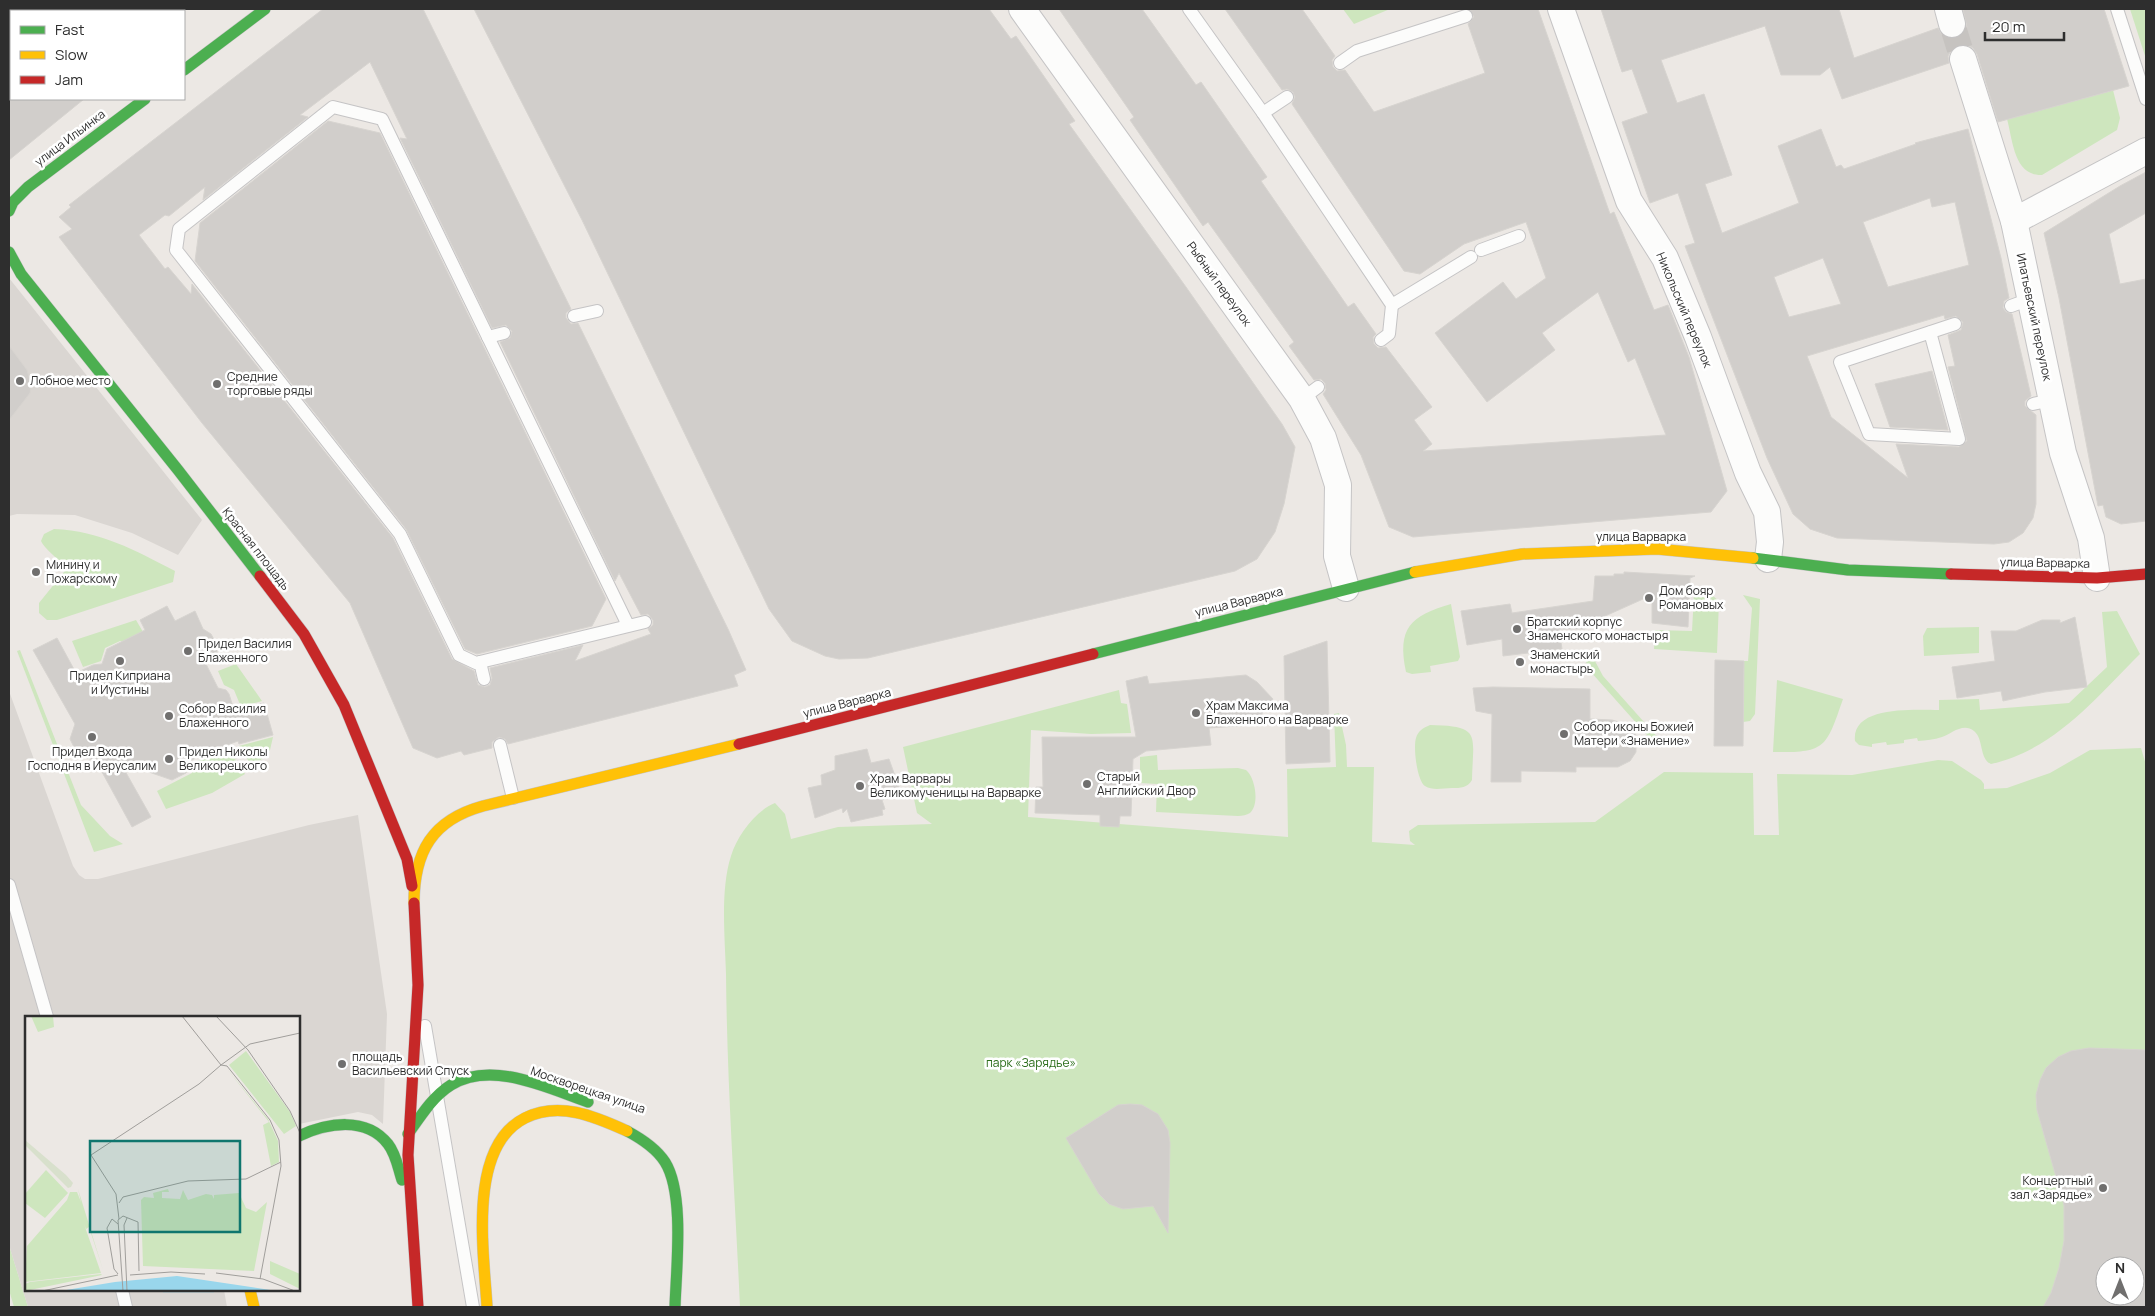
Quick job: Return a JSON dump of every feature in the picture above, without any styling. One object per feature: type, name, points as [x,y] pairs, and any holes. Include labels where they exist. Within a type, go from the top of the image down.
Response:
[{"type":"street","points":[[185,69],[265,9]]},
{"type":"street","name":"Рыбный переулок","points":[[1022,9],[1310,393],[1338,485],[1337,556],[1346,588]]},
{"type":"street","name":"Никольский переулок","points":[[1561,9],[1629,201],[1665,258],[1698,337],[1748,474],[1767,512],[1770,542],[1768,559]]},
{"type":"street","name":"Ипатьевский переулок","points":[[1963,59],[2014,221],[2020,302],[2043,402],[2063,453],[2091,538],[2097,578]]},
{"type":"street","name":"улица Ильинка","points":[[11,206],[33,183],[144,100]]},
{"type":"street","points":[[2014,221],[2146,151]]},
{"type":"street","name":"Красная площадь","points":[[9,252],[21,274],[178,470],[304,634],[344,705],[389,810],[407,859],[414,900]]},
{"type":"street","name":"улица Варварка","points":[[414,900],[417,873],[424,848],[436,831],[456,814],[513,798],[836,720],[1403,574],[1522,554],[1658,549],[1768,559],[1848,570],[2010,577],[2097,578],[2146,574]]},
{"type":"street","points":[[414,900],[418,984],[408,1134],[418,1307]]},
{"type":"street","name":"Москворецкая улица","points":[[408,1134],[438,1096],[452,1084],[468,1078],[502,1075],[603,1108]]},
{"type":"street","name":"Москворецкая улица","points":[[487,1307],[485,1206],[487,1178],[494,1149],[506,1132],[523,1118],[539,1112],[556,1109],[573,1111],[649,1144],[670,1172],[675,1200],[675,1307]]},
{"type":"street","points":[[300,1135],[312,1129],[339,1124],[356,1126],[382,1137],[389,1145],[395,1158],[412,1212]]},
{"type":"street","points":[[250,1291],[254,1307]]},
{"type":"lane","points":[[1189,9],[1263,113],[1392,305],[1389,334],[1381,340]]},
{"type":"lane","points":[[2116,9],[2146,99]]},
{"type":"lane","points":[[1340,63],[1357,51],[1466,16]]},
{"type":"lane","points":[[1263,113],[1287,97]]},
{"type":"lane","points":[[624,627],[626,621],[382,119],[333,107],[179,229],[176,250],[400,534],[459,655],[476,663],[645,622]]},
{"type":"lane","points":[[1392,305],[1476,253],[1519,236]]},
{"type":"lane","points":[[574,316],[597,311]]},
{"type":"lane","points":[[1930,332],[1960,419],[1959,439],[1869,434],[1840,362],[1930,332],[1955,324]]},
{"type":"lane","points":[[488,336],[504,333]]},
{"type":"lane","points":[[480,662],[484,679]]},
{"type":"lane","points":[[500,745],[513,798]]},
{"type":"lane","points":[[9,885],[47,1016]]},
{"type":"lane","points":[[418,984],[473,1307]]},
{"type":"lane","points":[[122,1291],[126,1307]]},
{"type":"green space","points":[[1343,9],[1390,9],[1354,24]]},
{"type":"green space","points":[[2130,9],[2146,9],[2146,59]]},
{"type":"green space","points":[[2113,90],[2120,118],[2117,130],[2042,175],[2033,174],[2020,164],[2013,147],[2007,119]]},
{"type":"green space","points":[[54,529],[87,533],[131,549],[175,571],[173,582],[57,620],[47,620],[39,613],[39,603],[64,572],[61,563],[41,541],[44,534]]},
{"type":"green space","points":[[1694,594],[1713,596],[1719,601],[1717,653],[1654,649],[1655,630],[1692,631]]},
{"type":"green space","points":[[1743,595],[1760,599],[1755,714],[1750,721],[1743,722],[1744,661],[1748,661],[1752,608]]},
{"type":"green space","points":[[1451,604],[1460,657],[1458,661],[1430,666],[1431,672],[1412,674],[1406,672],[1403,644],[1405,634],[1410,626],[1416,619],[1425,614]]},
{"type":"green space","points":[[2117,611],[2140,654],[2073,720],[2035,747],[2014,757],[1991,764],[1985,758],[1977,735],[1974,731],[1966,728],[1961,728],[1936,739],[1918,741],[1917,738],[1904,740],[1904,743],[1887,745],[1886,742],[1872,744],[1872,747],[1859,745],[1855,741],[1857,729],[1863,721],[1874,715],[1901,710],[1939,710],[1939,700],[1979,699],[1980,710],[2069,703],[2107,667],[2102,612]]},
{"type":"green space","points":[[136,620],[146,637],[131,644],[120,641],[105,648],[101,661],[83,667],[72,641]]},
{"type":"green space","points":[[1979,627],[1979,653],[1924,656],[1923,636],[1927,628]]},
{"type":"green space","points":[[20,650],[81,805],[110,836],[123,844],[94,852],[17,651]]},
{"type":"green space","points":[[1589,650],[1603,676],[1660,740],[1655,744],[1590,671],[1582,653]]},
{"type":"green space","points":[[236,664],[262,701],[241,707],[234,690],[224,685],[218,671]]},
{"type":"green space","points":[[1777,680],[1843,699],[1827,738],[1814,749],[1773,752]]},
{"type":"green space","name":"парк «Зарядье»","points":[[1119,690],[1121,703],[1127,704],[1131,733],[1091,734],[1031,730],[1028,817],[1288,837],[1287,769],[1336,767],[1334,714],[1339,713],[1346,745],[1347,767],[1374,767],[1372,842],[1415,845],[1410,841],[1409,831],[1418,825],[1595,822],[1664,772],[1753,773],[1754,835],[1779,835],[1777,774],[1852,775],[1938,760],[1952,761],[1981,780],[1984,784],[1984,789],[2007,788],[2050,773],[2090,750],[2141,748],[2146,765],[2146,1307],[740,1307],[724,930],[725,884],[731,856],[738,840],[748,825],[761,812],[775,803],[785,814],[791,839],[838,827],[932,824],[917,813],[903,747]]},
{"type":"green space","points":[[1430,725],[1459,728],[1471,736],[1473,743],[1472,780],[1466,786],[1435,789],[1428,788],[1422,783],[1416,764],[1415,742],[1419,732]]},
{"type":"green space","points":[[273,737],[270,750],[253,768],[239,746]]},
{"type":"green space","points":[[229,750],[245,774],[212,793],[166,809],[157,791],[192,773],[194,762]]},
{"type":"green space","points":[[1157,755],[1158,770],[1238,768],[1246,770],[1254,784],[1256,797],[1253,809],[1249,814],[1240,816],[1156,812],[1157,784],[1140,783],[1140,757]]},
{"type":"green space","points":[[9,1245],[28,1307],[14,1307],[9,1290]]},
{"type":"shaded area","points":[[9,278],[202,520],[178,555],[132,533],[75,515],[17,514],[9,516],[9,407],[17,405],[30,393],[31,384],[25,367],[9,360]]},
{"type":"shaded area","name":"площадь Васильевский Спуск","points":[[9,691],[73,866],[79,875],[85,879],[98,879],[309,825],[358,815],[387,1014],[383,1124],[372,1115],[358,1112],[300,1124],[300,1016],[25,1016],[25,1291],[224,1291],[227,1307],[28,1307],[9,1245]]},
{"type":"building","name":"Средние торговые ряды","points":[[323,9],[423,9],[571,309],[566,313],[566,318],[571,324],[578,323],[728,629],[746,670],[734,675],[738,686],[508,744],[505,739],[499,737],[492,742],[492,748],[464,755],[461,751],[437,758],[413,748],[350,603],[202,423],[59,237],[72,229],[59,217],[71,207],[69,205]],"holes":[[[370,62],[407,139],[400,138],[492,328],[506,325],[512,331],[510,338],[500,342],[615,581],[619,573],[641,615],[648,614],[653,620],[653,625],[648,629],[651,634],[575,661],[583,645],[490,668],[492,678],[490,685],[485,687],[478,685],[474,671],[452,659],[393,538],[192,284],[191,294],[168,267],[165,269],[139,235],[165,215],[169,216],[205,187],[203,200],[308,117],[300,115]]]},
{"type":"building","points":[[474,9],[989,9],[1011,39],[1016,36],[1075,121],[1069,124],[1282,424],[1295,447],[1284,504],[1275,532],[1257,559],[1235,571],[868,658],[839,659],[825,656],[792,641],[769,609],[582,220]]},
{"type":"building","points":[[1059,9],[1142,9],[1196,85],[1201,82],[1267,177],[1261,181],[1348,307],[1354,303],[1376,334],[1373,337],[1374,344],[1378,348],[1386,347],[1432,407],[1414,420],[1432,444],[1423,451],[1666,435],[1635,358],[1628,362],[1598,292],[1542,333],[1555,350],[1487,402],[1435,333],[1503,282],[1516,299],[1546,278],[1526,222],[1464,244],[1420,274],[1404,271],[1292,104],[1295,97],[1293,92],[1287,89],[1282,90],[1225,9],[1302,9],[1335,56],[1332,60],[1333,67],[1337,71],[1345,70],[1374,112],[1485,73],[1468,24],[1474,17],[1469,9],[1538,9],[1610,214],[1614,212],[1654,310],[1668,305],[1689,357],[1727,491],[1711,512],[1413,537],[1389,527],[1361,455],[1323,394],[1326,390],[1325,383],[1321,379],[1314,380],[1289,346],[1294,342],[1208,222],[1203,226],[1130,120],[1134,117]]},
{"type":"building","points":[[1601,9],[1839,9],[1854,58],[1938,28],[1942,35],[1948,38],[1956,38],[1963,34],[1967,27],[1963,9],[2104,9],[2129,86],[1998,122],[1977,54],[1973,48],[1966,44],[1958,45],[1952,49],[1948,56],[1949,63],[1842,99],[1830,67],[1820,75],[1781,75],[1765,26],[1661,60],[1677,103],[1704,94],[1732,175],[1705,184],[1722,233],[1799,203],[1778,146],[1821,129],[1836,167],[1841,165],[1844,169],[1915,143],[1968,129],[2001,258],[2009,298],[2004,301],[2003,308],[2006,312],[2012,314],[2031,396],[2025,401],[2025,406],[2036,415],[2036,504],[2033,518],[2023,533],[2009,542],[1994,544],[1837,538],[1810,529],[1793,514],[1767,458],[1685,246],[1695,243],[1678,193],[1650,203],[1622,122],[1648,113],[1632,69],[1622,72]],"holes":[[[1930,198],[1932,207],[1955,202],[1969,265],[1888,287],[1863,222]],[[1823,258],[1841,304],[1789,317],[1774,277]],[[1944,315],[1945,319],[1956,316],[1963,322],[1961,330],[1948,335],[1955,366],[1948,367],[1967,441],[1959,447],[1896,444],[1908,478],[1831,417],[1807,356]]]},
{"type":"building","points":[[9,99],[83,100],[9,160]]},
{"type":"building","points":[[328,121],[380,133],[606,599],[592,626],[477,654],[465,649],[406,529],[195,261],[200,223]]},
{"type":"building","points":[[2146,172],[2146,213],[2109,234],[2120,284],[2146,279],[2146,521],[2121,524],[2106,517],[2103,505],[2098,506],[2059,298],[2044,233]]},
{"type":"building","name":"Лобное место","points":[[9,346],[27,370],[31,384],[30,393],[9,420]]},
{"type":"building","points":[[1932,371],[1948,430],[1890,427],[1875,384]]},
{"type":"building","points":[[1624,572],[1695,576],[1690,578],[1688,627],[1652,623],[1652,595],[1585,625],[1585,629],[1559,629],[1562,649],[1503,656],[1502,639],[1467,645],[1461,611],[1510,604],[1512,613],[1593,601],[1595,576],[1614,576],[1614,574],[1624,574]]},
{"type":"building","name":"Собор Василия Блаженного","points":[[167,606],[175,621],[195,611],[203,629],[211,634],[217,645],[217,655],[205,662],[218,688],[226,690],[229,694],[234,710],[264,703],[273,735],[239,744],[238,741],[203,754],[190,761],[186,773],[172,780],[120,762],[151,817],[132,827],[96,761],[78,755],[70,739],[75,724],[33,650],[57,638],[76,673],[93,665],[102,664],[107,649],[145,630],[140,620]]},
{"type":"building","points":[[2075,617],[2087,687],[2045,692],[2003,701],[2001,691],[1957,698],[1952,667],[1995,661],[1991,631],[2016,631],[2042,620],[2060,620],[2060,623]]},
{"type":"building","points":[[1327,641],[1330,762],[1286,764],[1284,656]]},
{"type":"building","points":[[1715,660],[1744,661],[1743,746],[1714,746]]},
{"type":"building","points":[[1246,675],[1257,682],[1273,699],[1255,723],[1252,725],[1209,728],[1211,745],[1146,751],[1133,759],[1131,816],[1120,816],[1119,827],[1100,826],[1100,815],[1035,813],[1036,787],[1043,787],[1042,737],[1136,737],[1126,681],[1147,676],[1149,684]]},
{"type":"building","name":"Собор иконы Божией Матери «Знамение»","points":[[1473,688],[1590,689],[1590,719],[1612,720],[1629,725],[1636,735],[1636,752],[1630,761],[1618,767],[1576,767],[1576,772],[1521,771],[1521,782],[1491,782],[1492,714],[1476,711]]},
{"type":"building","name":"Храм Варвары Великомученицы на Варварке","points":[[867,749],[871,763],[889,759],[899,787],[896,791],[898,796],[882,800],[885,809],[882,810],[883,815],[851,822],[847,809],[843,813],[842,808],[815,818],[808,788],[822,785],[821,775],[835,770],[835,756]]},
{"type":"building","name":"Концертный зал «Зарядье»","points":[[2089,1048],[2146,1050],[2146,1307],[2043,1307],[2051,1293],[2059,1268],[2064,1241],[2064,1205],[2037,1110],[2036,1095],[2046,1068],[2058,1057],[2071,1051]]},
{"type":"building","points":[[1118,1105],[1142,1105],[1158,1114],[1168,1130],[1170,1143],[1168,1233],[1153,1206],[1123,1209],[1109,1204],[1099,1194],[1066,1138]]},
{"type":"tunnel","points":[[1952,24],[1963,59]]},
{"type":"traffic: fast","points":[[185,69],[265,9]]},
{"type":"traffic: fast","points":[[9,211],[13,202],[28,187],[144,100]]},
{"type":"traffic: fast","points":[[9,252],[21,274],[260,576]]},
{"type":"traffic: fast","points":[[1753,558],[1848,570],[1951,574]]},
{"type":"traffic: fast","points":[[1093,654],[1415,572]]},
{"type":"traffic: fast","points":[[408,1134],[438,1095],[451,1085],[467,1078],[484,1075],[520,1079],[588,1102]]},
{"type":"traffic: fast","points":[[300,1136],[334,1125],[358,1126],[369,1129],[379,1135],[391,1148],[402,1180]]},
{"type":"traffic: fast","points":[[627,1131],[657,1152],[665,1162],[671,1176],[675,1193],[678,1233],[675,1307]]},
{"type":"traffic: slow","points":[[1415,572],[1522,554],[1657,549],[1753,558]]},
{"type":"traffic: slow","points":[[414,903],[418,868],[422,854],[429,841],[439,829],[465,812],[739,744]]},
{"type":"traffic: slow","points":[[487,1307],[482,1231],[483,1203],[487,1176],[494,1152],[507,1132],[525,1118],[551,1111],[576,1112],[602,1120],[627,1131]]},
{"type":"traffic: slow","points":[[250,1291],[254,1307]]},
{"type":"traffic: jam","points":[[1951,574],[2097,578],[2146,574]]},
{"type":"traffic: jam","points":[[260,576],[304,634],[344,705],[407,859],[412,886]]},
{"type":"traffic: jam","points":[[739,744],[1093,654]]},
{"type":"traffic: jam","points":[[414,903],[418,985],[408,1155],[418,1307]]},
{"type":"place","name":"Лобное место","points":[[20,381]]},
{"type":"place","name":"Средние торговые ряды","points":[[217,384]]},
{"type":"place","name":"Минину и Пожарскому","points":[[36,572]]},
{"type":"place","name":"Дом бояр Романовых","points":[[1649,598]]},
{"type":"place","name":"Братский корпус Знаменского монастыря","points":[[1517,629]]},
{"type":"place","name":"Придел Василия Блаженного","points":[[188,651]]},
{"type":"place","name":"Придел Киприана и Иустины","points":[[120,661]]},
{"type":"place","name":"Знаменский монастырь","points":[[1520,662]]},
{"type":"place","name":"Храм Максима Блаженного на Варварке","points":[[1196,713]]},
{"type":"place","name":"Собор Василия Блаженного","points":[[169,716]]},
{"type":"place","name":"Собор иконы Божией Матери «Знамение»","points":[[1564,734]]},
{"type":"place","name":"Придел Входа Господня в Иерусалим","points":[[92,737]]},
{"type":"place","name":"Придел Николы Великорецкого","points":[[169,759]]},
{"type":"place","name":"Старый Английский Двор","points":[[1087,784]]},
{"type":"place","name":"Храм Варвары Великомученицы на Варварке","points":[[860,786]]},
{"type":"place","name":"площадь Васильевский Спуск","points":[[342,1064]]},
{"type":"place","name":"Концертный зал «Зарядье»","points":[[2103,1188]]}]
